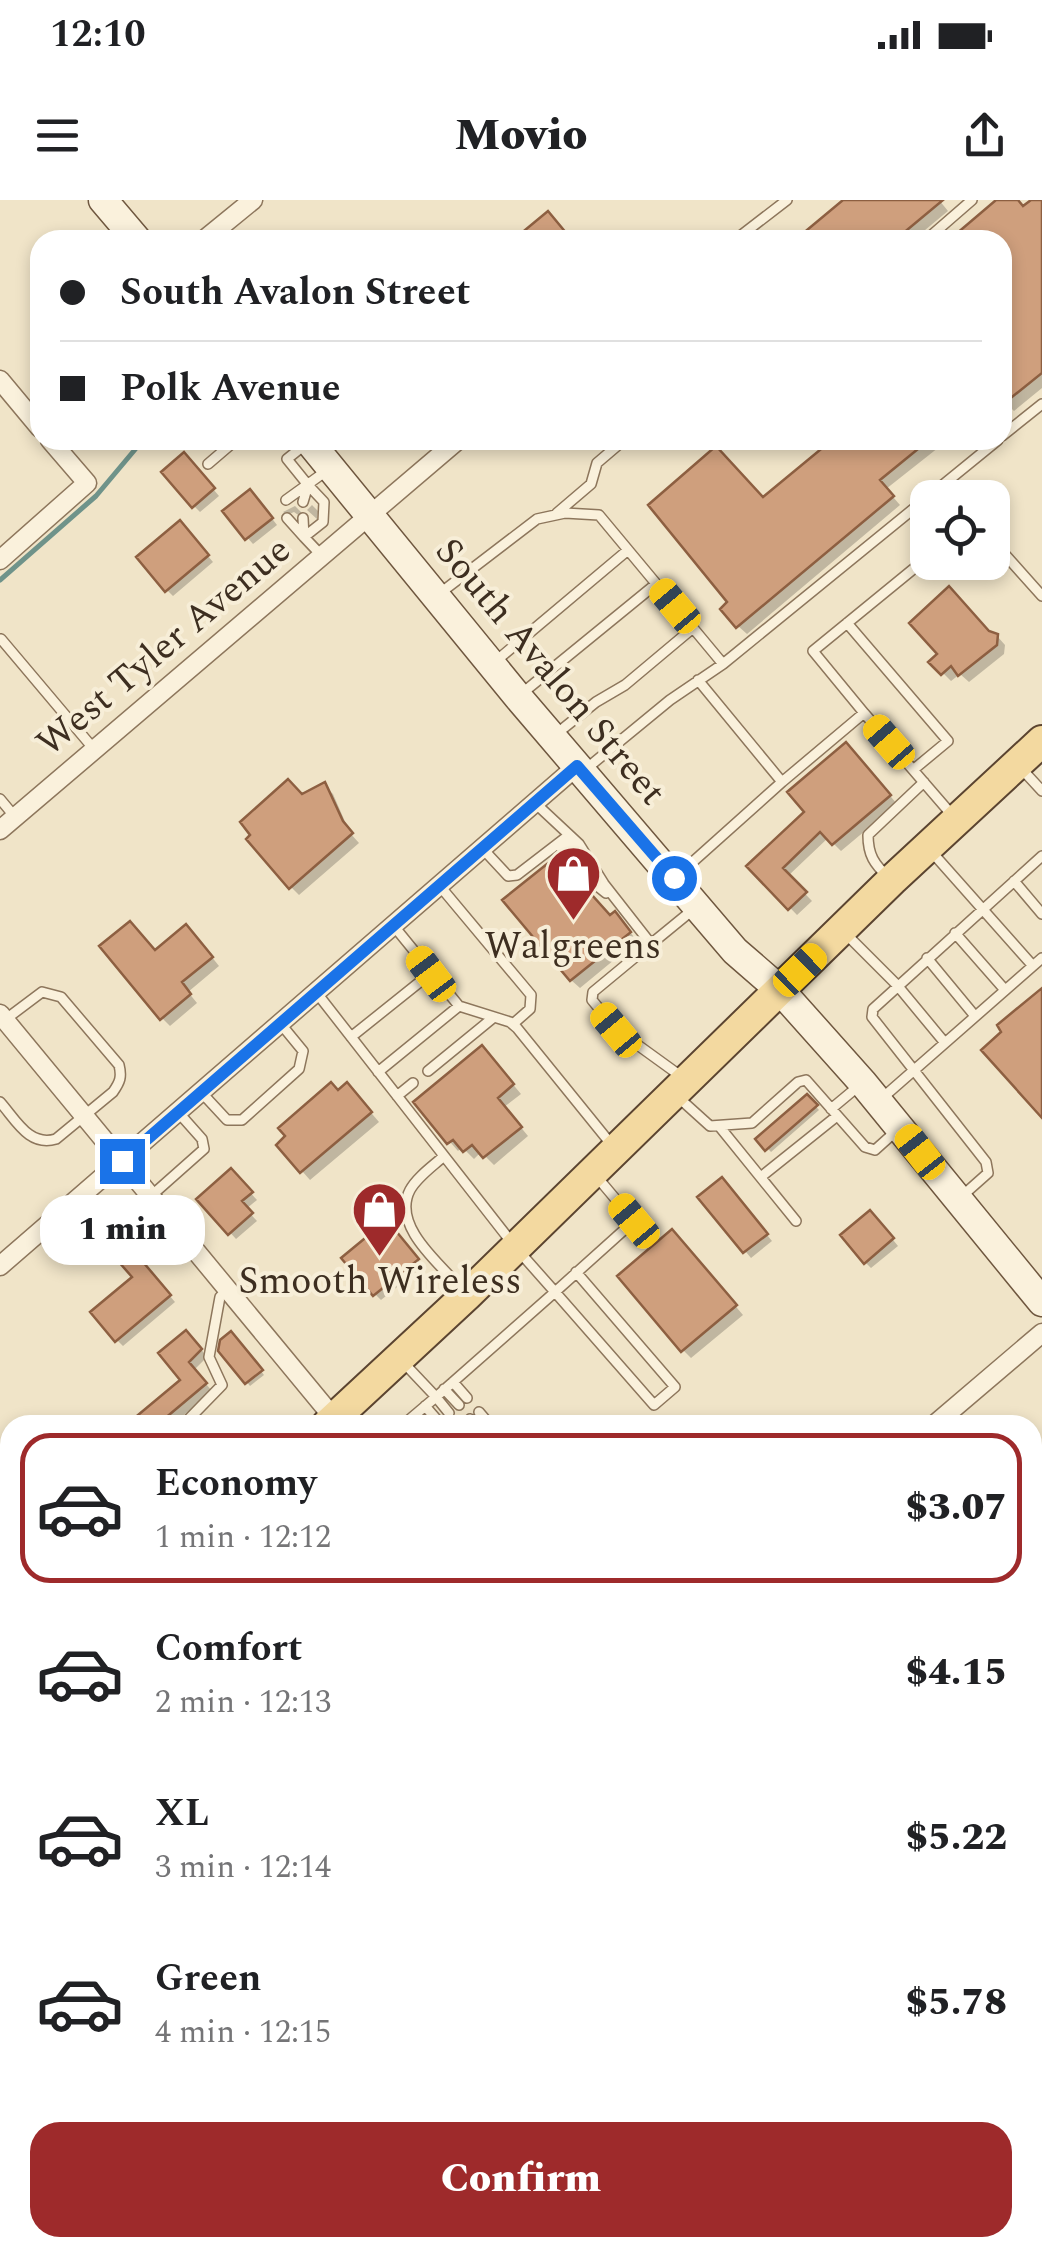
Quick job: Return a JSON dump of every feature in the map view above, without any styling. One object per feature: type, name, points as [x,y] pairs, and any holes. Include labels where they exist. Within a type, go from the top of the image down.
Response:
[{"type":"main road","points":[[342,1415],[892,880],[1042,741]]},
{"type":"street","points":[[103,200],[128,230]]},
{"type":"street","points":[[216,230],[253,200]]},
{"type":"street","points":[[0,380],[30,416]]},
{"type":"street","points":[[0,560],[87,484],[58,450]]},
{"type":"street","name":"South Avalon Street","points":[[316,450],[734,951],[780,990],[871,1092],[1042,1302]]},
{"type":"street","name":"West Tyler Avenue","points":[[0,830],[446,450]]},
{"type":"street","points":[[0,1266],[534,802],[580,769]]},
{"type":"street","points":[[2,1019],[85,1115],[328,1415]]},
{"type":"street","points":[[946,1415],[1042,1333]]},
{"type":"lane","points":[[748,230],[787,200]]},
{"type":"lane","points":[[938,230],[972,200]]},
{"type":"lane","points":[[1012,428],[1042,404]]},
{"type":"lane","points":[[208,464],[224,450]]},
{"type":"lane","points":[[298,450],[287,459],[324,502],[322,522],[304,537]]},
{"type":"lane","points":[[556,515],[591,484],[597,463],[612,450]]},
{"type":"lane","points":[[949,480],[985,450]]},
{"type":"lane","points":[[286,500],[331,467]]},
{"type":"lane","points":[[303,502],[308,484]]},
{"type":"lane","points":[[580,769],[723,664],[910,512]]},
{"type":"lane","points":[[437,596],[537,519],[598,515],[723,664]]},
{"type":"lane","points":[[287,518],[322,556]]},
{"type":"lane","points":[[303,518],[304,537]]},
{"type":"lane","points":[[492,664],[628,550]]},
{"type":"lane","points":[[1010,560],[1042,596]]},
{"type":"lane","points":[[910,572],[813,650],[956,820]]},
{"type":"lane","points":[[518,696],[656,584]]},
{"type":"lane","points":[[847,623],[948,740],[913,770]]},
{"type":"lane","points":[[553,737],[693,628]]},
{"type":"lane","points":[[1,639],[94,748]]},
{"type":"lane","points":[[698,680],[782,782]]},
{"type":"lane","points":[[674,878],[864,713]]},
{"type":"lane","points":[[1017,764],[1042,792]]},
{"type":"lane","points":[[892,880],[874,864],[868,851],[868,834],[924,782]]},
{"type":"lane","points":[[0,798],[15,817]]},
{"type":"lane","points":[[534,802],[651,944]]},
{"type":"lane","points":[[564,839],[595,868],[604,884]]},
{"type":"lane","points":[[482,848],[508,876],[524,870],[564,839]]},
{"type":"lane","points":[[564,839],[581,872],[616,900]]},
{"type":"lane","points":[[762,1176],[834,1112],[914,1070],[1038,962],[928,848]]},
{"type":"lane","points":[[958,1199],[988,1173],[986,1162],[872,1017],[878,1002],[1042,856]]},
{"type":"lane","points":[[1014,880],[1042,914]]},
{"type":"lane","points":[[439,885],[531,995],[530,1008],[512,1024]]},
{"type":"lane","points":[[698,906],[593,992],[592,1000],[616,1030],[681,1088],[710,1126],[752,1124],[798,1082],[806,1080],[866,1147],[875,1150],[901,1128]]},
{"type":"lane","points":[[394,925],[459,1006],[512,1024],[616,1150]]},
{"type":"lane","points":[[842,930],[896,985],[944,1043]]},
{"type":"lane","points":[[955,934],[1005,990]]},
{"type":"lane","points":[[927,958],[976,1016]]},
{"type":"lane","points":[[351,1037],[431,974]]},
{"type":"lane","points":[[0,1102],[37,1142],[56,1140],[120,1083],[119,1065],[61,997],[42,992],[2,1019]]},
{"type":"lane","points":[[316,992],[516,1248],[654,1405],[675,1387],[576,1272]]},
{"type":"lane","points":[[378,1072],[459,1006]]},
{"type":"lane","points":[[428,1070],[494,1017]]},
{"type":"lane","points":[[201,1092],[227,1120],[242,1120],[299,1068],[303,1051],[280,1024]]},
{"type":"lane","points":[[397,1096],[413,1083]]},
{"type":"lane","points":[[151,1196],[204,1149],[202,1139],[178,1112]]},
{"type":"lane","points":[[718,1126],[796,1221]]},
{"type":"lane","points":[[444,1156],[411,1186],[406,1201],[407,1221],[422,1244],[468,1295]]},
{"type":"lane","points":[[420,1415],[425,1406],[634,1221],[593,1172]]},
{"type":"lane","points":[[192,1415],[222,1386],[208,1357],[220,1297],[228,1290]]},
{"type":"lane","points":[[399,1358],[449,1413]]},
{"type":"lane","points":[[449,1385],[463,1402]]},
{"type":"lane","points":[[425,1406],[433,1415]]},
{"type":"building","points":[[843,200],[943,200],[907,230],[807,230]]},
{"type":"building","points":[[996,200],[1018,200],[1023,206],[1031,200],[1042,200],[1042,373],[1012,397],[1012,230],[961,230]]},
{"type":"building","points":[[548,211],[564,230],[525,230]]},
{"type":"building","points":[[711,450],[720,450],[763,497],[820,450],[917,450],[880,480],[894,496],[736,628],[720,609],[727,602],[648,505]]},
{"type":"building","points":[[184,452],[215,488],[192,508],[161,472]]},
{"type":"building","points":[[250,489],[273,518],[245,540],[222,511]]},
{"type":"building","points":[[180,520],[209,555],[165,592],[136,557]]},
{"type":"building","points":[[949,586],[989,631],[998,634],[997,645],[958,676],[951,666],[941,675],[928,662],[937,654],[909,623]]},
{"type":"building","points":[[846,742],[891,795],[832,845],[820,832],[783,868],[807,892],[788,910],[746,866],[804,812],[787,792]]},
{"type":"building","points":[[288,779],[302,794],[325,782],[353,833],[289,889],[246,839],[250,835],[240,822]]},
{"type":"building","name":"Walgreens","points":[[557,856],[610,915],[615,911],[631,932],[570,981],[502,900]]},
{"type":"building","points":[[130,921],[155,950],[186,924],[213,957],[182,982],[191,994],[160,1020],[99,946]]},
{"type":"building","points":[[1042,988],[1042,1118],[981,1050],[1001,1032],[997,1025]]},
{"type":"building","points":[[482,1045],[514,1084],[498,1098],[522,1127],[483,1158],[472,1145],[463,1152],[453,1140],[447,1144],[413,1102]]},
{"type":"building","points":[[331,1082],[338,1090],[347,1082],[372,1112],[300,1173],[276,1145],[285,1136],[278,1128]]},
{"type":"building","points":[[807,1094],[818,1105],[765,1151],[755,1139]]},
{"type":"building","points":[[231,1168],[253,1192],[242,1201],[253,1213],[228,1235],[196,1199]]},
{"type":"building","points":[[722,1177],[768,1234],[743,1253],[697,1197]]},
{"type":"building","points":[[870,1210],[894,1238],[864,1264],[840,1235]]},
{"type":"building","name":"Smooth Wireless","points":[[387,1220],[419,1259],[373,1296],[341,1258]]},
{"type":"building","points":[[672,1229],[737,1305],[681,1352],[617,1276]]},
{"type":"building","points":[[132,1249],[171,1295],[115,1342],[90,1312],[132,1277],[118,1261]]},
{"type":"building","points":[[186,1330],[202,1349],[189,1362],[207,1383],[169,1415],[138,1415],[180,1380],[158,1353]]},
{"type":"building","points":[[231,1331],[263,1370],[245,1384],[218,1351],[220,1340]]},
{"type":"waterway","points":[[0,580],[96,496],[135,450]]},
{"type":"place","name":"Walgreens","points":[[573,923]]},
{"type":"place","name":"Smooth Wireless","points":[[380,1258]]},
{"type":"route","points":[[122,1161],[577,766],[674,878]]}]
